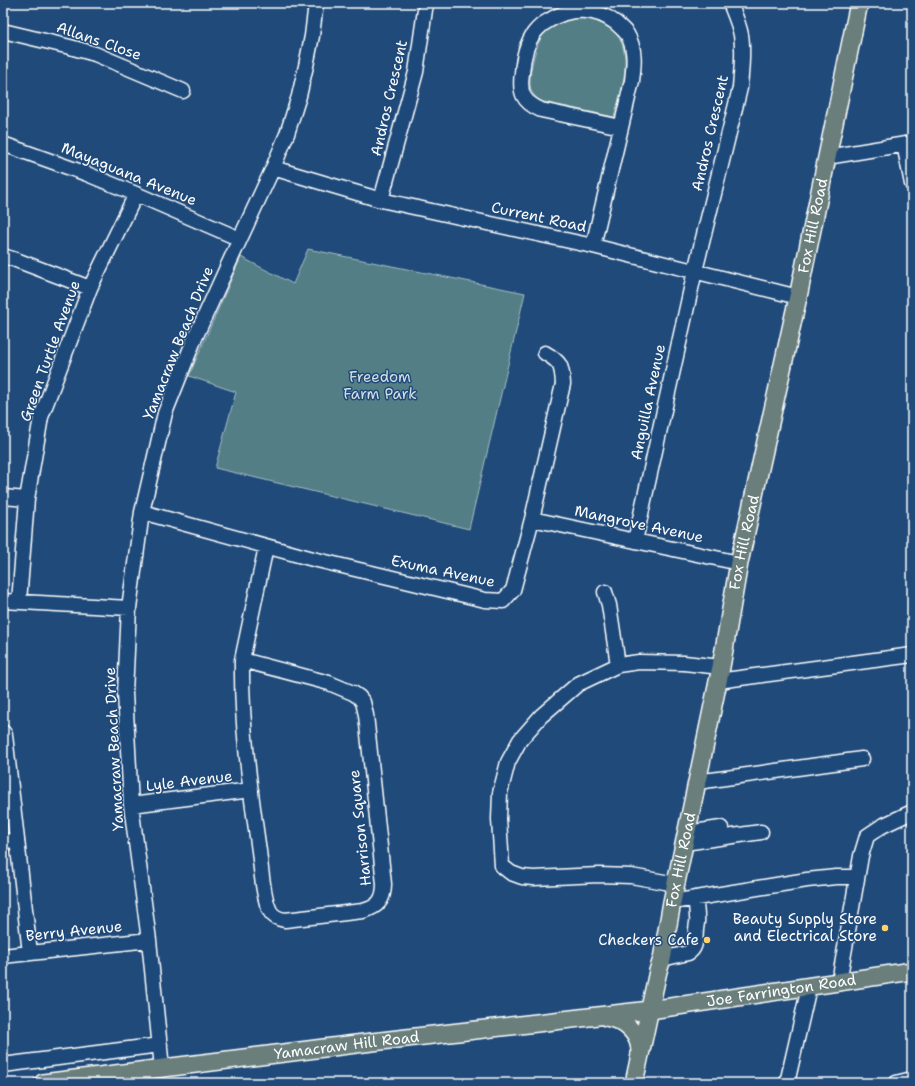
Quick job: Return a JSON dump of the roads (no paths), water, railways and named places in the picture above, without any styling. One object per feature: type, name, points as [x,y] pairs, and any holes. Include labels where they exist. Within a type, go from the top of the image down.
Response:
[{"type":"main road","name":"Fox Hill Road","points":[[634,1083],[720,674],[739,563],[798,297],[859,3]]},
{"type":"main road","points":[[660,965],[657,978],[663,992],[667,997],[674,1001],[688,1004]]},
{"type":"main road","name":"Joe Farrington Road","points":[[650,1010],[912,971]]},
{"type":"main road","name":"Yamacraw Hill Road","points":[[43,1083],[364,1043],[650,1010]]},
{"type":"main road","points":[[597,1016],[612,1018],[626,1024],[636,1036],[640,1051],[640,1058]]},
{"type":"street","name":"Yamacraw Beach Drive","points":[[162,1068],[131,805],[125,693],[129,608],[142,512],[165,413],[194,340],[273,168],[299,96],[311,44],[316,3]]},
{"type":"street","name":"Andros Crescent","points":[[381,200],[416,72],[426,3]]},
{"type":"street","name":"Andros Crescent","points":[[695,271],[740,88],[742,58],[741,36],[730,3]]},
{"type":"street","points":[[593,246],[632,82],[633,49],[626,33],[611,19],[592,11],[581,10],[560,14],[541,24],[534,33],[528,45],[521,75],[521,87],[526,101],[532,106],[541,110],[621,127]]},
{"type":"street","name":"Allans Close","points":[[3,32],[95,54],[183,91]]},
{"type":"street","name":"Mayaguana Avenue","points":[[3,144],[87,174],[240,240]]},
{"type":"street","points":[[827,157],[908,144],[912,184]]},
{"type":"street","name":"Current Road","points":[[273,168],[381,200],[593,246],[798,297]]},
{"type":"street","name":"Green Turtle Avenue","points":[[20,602],[27,499],[41,417],[90,288],[136,194]]},
{"type":"street","points":[[3,256],[90,288]]},
{"type":"street","name":"Anguilla Avenue","points":[[635,541],[695,271]]},
{"type":"street","name":"Exuma Avenue","points":[[142,512],[313,559],[485,600],[503,601],[513,590],[532,519],[563,384],[562,370],[556,359],[546,352]]},
{"type":"street","points":[[3,497],[27,499]]},
{"type":"street","name":"Mangrove Avenue","points":[[532,519],[739,563]]},
{"type":"street","name":"Harrison Square","points":[[242,660],[329,683],[353,693],[363,702],[367,723],[384,884],[382,898],[379,903],[370,909],[292,920],[280,919],[273,916],[269,910],[264,892],[251,790],[242,684],[242,660],[266,547]]},
{"type":"street","points":[[605,592],[609,605],[618,665]]},
{"type":"street","points":[[3,601],[129,608]]},
{"type":"street","points":[[676,884],[631,876],[599,875],[534,878],[511,873],[502,866],[499,819],[500,793],[508,762],[520,740],[541,716],[578,684],[618,665],[640,662],[684,663],[720,674],[912,655]]},
{"type":"street","points":[[3,732],[5,735],[10,840],[30,953]]},
{"type":"street","points":[[697,782],[862,758]]},
{"type":"street","name":"Lyle Avenue","points":[[131,805],[251,790]]},
{"type":"street","points":[[839,982],[861,856],[867,836],[882,826],[912,812]]},
{"type":"street","points":[[686,837],[694,832],[721,828]]},
{"type":"street","points":[[686,837],[761,832]]},
{"type":"street","points":[[672,902],[807,880],[836,877],[858,877]]},
{"type":"street","points":[[660,965],[688,953],[694,947],[696,943],[696,928],[698,919],[695,898]]},
{"type":"street","name":"Berry Avenue","points":[[3,956],[148,940]]},
{"type":"street","points":[[787,1083],[809,987]]},
{"type":"street","points":[[3,1065],[160,1045]]},
{"type":"street","points":[[896,1083],[912,1079]]},
{"type":"place","name":"Beauty Supply Store and Electrical Store","points":[[885,928]]},
{"type":"place","name":"Checkers Cafe","points":[[707,940]]},
{"type":"park label","name":"Freedom Farm Park","points":[[380,386]]}]
